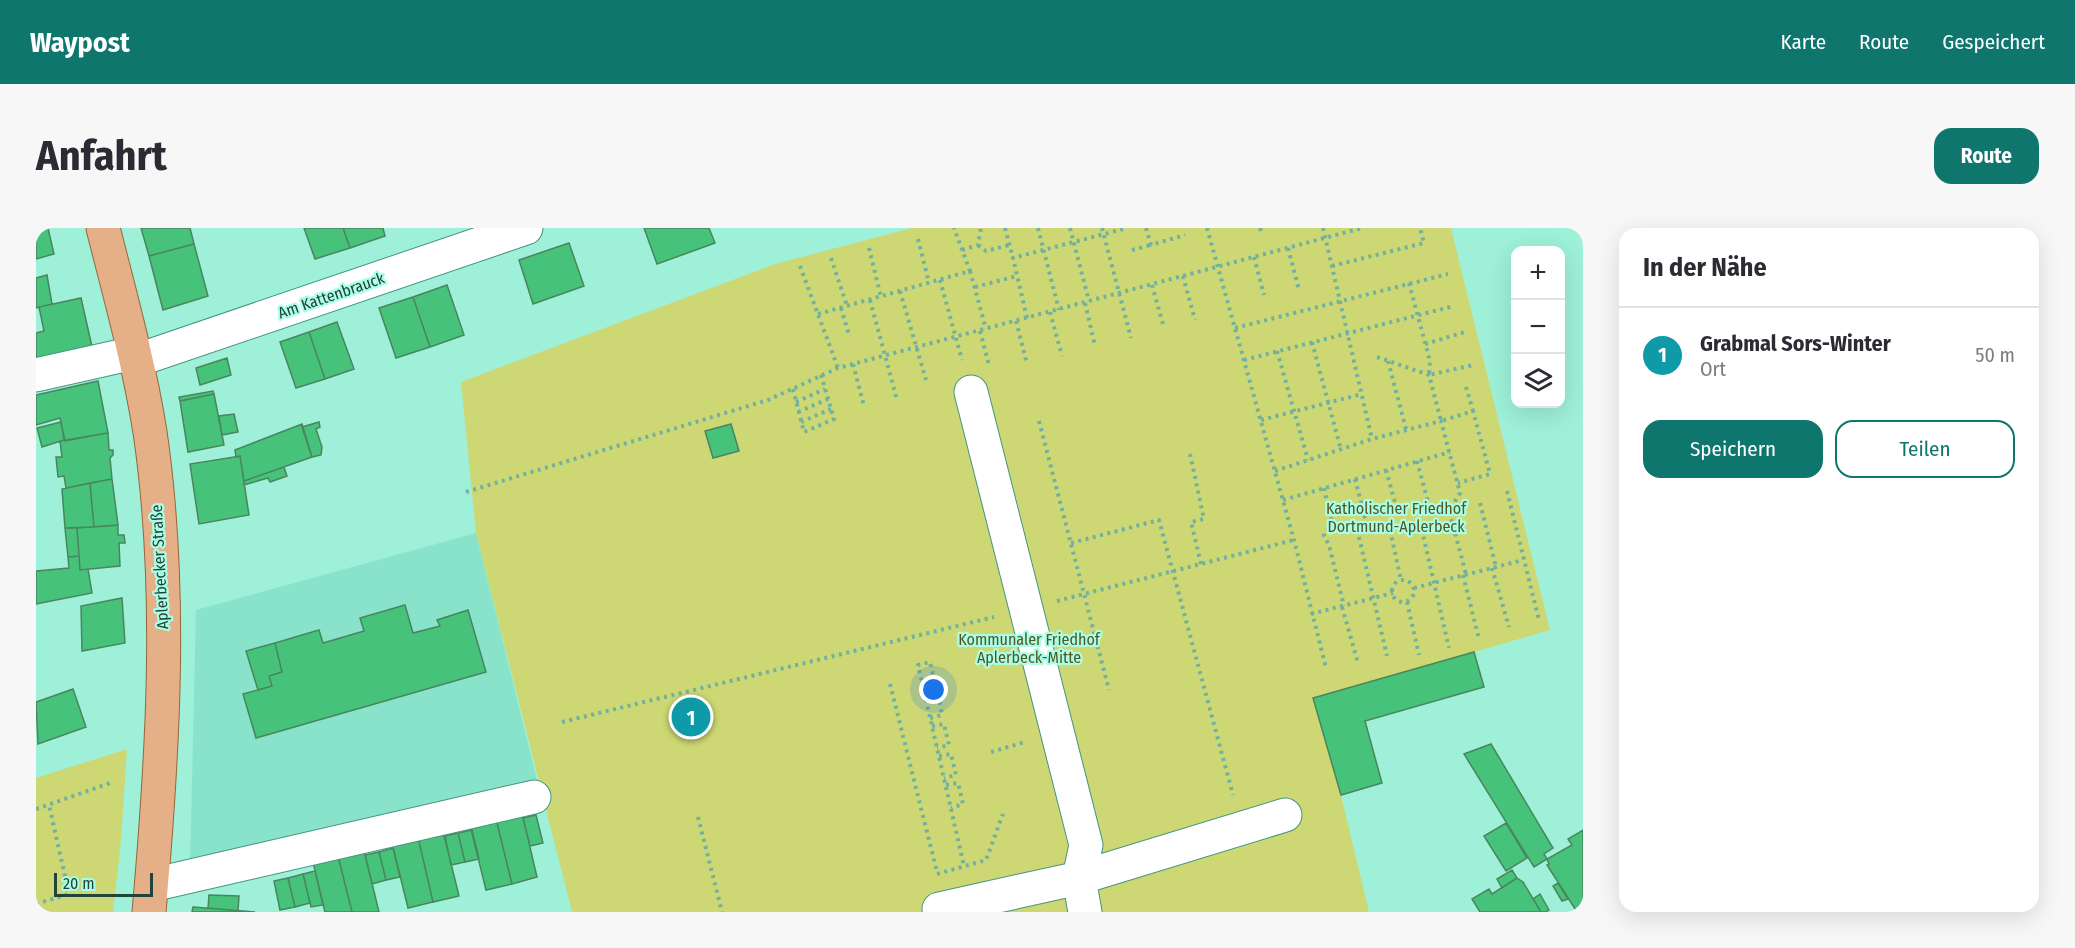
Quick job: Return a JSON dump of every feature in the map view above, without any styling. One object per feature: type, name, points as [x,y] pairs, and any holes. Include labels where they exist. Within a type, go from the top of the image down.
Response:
[{"type":"main road","name":"Aplerbecker Straße","points":[[103,228],[135,357],[150,432],[162,584],[161,759],[151,899]]},
{"type":"street","name":"Am Kattenbrauck","points":[[36,375],[135,357],[526,228]]},
{"type":"street","points":[[982,383],[1026,609],[1086,845],[1079,878],[1085,912]]},
{"type":"street","points":[[151,899],[534,797]]},
{"type":"street","points":[[939,911],[1079,878],[1285,815]]},
{"type":"path","points":[[954,228],[970,271],[986,329]]},
{"type":"path","points":[[978,245],[981,228]]},
{"type":"path","points":[[1005,228],[1027,318]]},
{"type":"path","points":[[1038,228],[1059,310]]},
{"type":"path","points":[[1070,228],[1095,346]]},
{"type":"path","points":[[1102,228],[1131,338]]},
{"type":"path","points":[[1013,258],[1127,228]]},
{"type":"path","points":[[1146,228],[1151,245]]},
{"type":"path","points":[[1207,228],[1294,540],[1326,668]]},
{"type":"path","points":[[1323,228],[1372,439]]},
{"type":"path","points":[[466,492],[768,400],[838,368],[1362,228]]},
{"type":"path","points":[[1332,266],[1424,243],[1420,228]]},
{"type":"path","points":[[1132,250],[1185,235]]},
{"type":"path","points":[[918,239],[929,283]]},
{"type":"path","points":[[962,249],[978,245]]},
{"type":"path","points":[[978,245],[986,251],[1009,245]]},
{"type":"path","points":[[869,248],[881,297]]},
{"type":"path","points":[[1288,248],[1299,290]]},
{"type":"path","points":[[1254,257],[1264,295]]},
{"type":"path","points":[[831,258],[847,306]]},
{"type":"path","points":[[800,266],[838,368]]},
{"type":"path","points":[[818,314],[970,271]]},
{"type":"path","points":[[1235,328],[1448,274]]},
{"type":"path","points":[[975,287],[1017,276]]},
{"type":"path","points":[[1183,276],[1195,320]]},
{"type":"path","points":[[940,280],[956,338]]},
{"type":"path","points":[[1409,283],[1430,361],[1430,375],[1460,493],[1449,511],[1479,639]]},
{"type":"path","points":[[1152,285],[1164,328]]},
{"type":"path","points":[[900,291],[926,380]]},
{"type":"path","points":[[870,300],[897,400]]},
{"type":"path","points":[[1244,360],[1454,306]]},
{"type":"path","points":[[841,308],[849,335]]},
{"type":"path","points":[[1050,312],[1062,356]]},
{"type":"path","points":[[1016,321],[1027,364]]},
{"type":"path","points":[[980,331],[982,383]]},
{"type":"path","points":[[1425,344],[1465,332]]},
{"type":"path","points":[[1312,342],[1341,450]]},
{"type":"path","points":[[1277,351],[1308,460]]},
{"type":"path","points":[[1377,357],[1430,375],[1473,365]]},
{"type":"path","points":[[1388,360],[1406,429]]},
{"type":"path","points":[[853,364],[864,406]]},
{"type":"path","points":[[793,389],[804,432],[834,419],[821,375]]},
{"type":"path","points":[[1457,483],[1490,474],[1466,387]]},
{"type":"path","points":[[796,402],[825,389]]},
{"type":"path","points":[[1261,420],[1362,394]]},
{"type":"path","points":[[798,412],[828,399]]},
{"type":"path","points":[[801,422],[831,409]]},
{"type":"path","points":[[1275,471],[1372,439],[1473,411]]},
{"type":"path","points":[[1039,421],[1109,690]]},
{"type":"path","points":[[1283,501],[1450,452]]},
{"type":"path","points":[[1190,454],[1204,519],[1191,522],[1202,564]]},
{"type":"path","points":[[1417,461],[1428,502]]},
{"type":"path","points":[[1386,470],[1398,513]]},
{"type":"path","points":[[1355,479],[1366,522]]},
{"type":"path","points":[[1324,488],[1333,528],[1324,532],[1324,536],[1329,545],[1358,663]]},
{"type":"path","points":[[1507,491],[1539,620]]},
{"type":"path","points":[[1480,503],[1509,627]]},
{"type":"path","points":[[1071,543],[1159,520],[1242,828]]},
{"type":"path","points":[[1420,522],[1449,648]]},
{"type":"path","points":[[1390,530],[1401,580]]},
{"type":"path","points":[[1359,537],[1388,656]]},
{"type":"path","points":[[562,722],[1026,609],[1294,540]]},
{"type":"path","points":[[1414,588],[1523,560]]},
{"type":"path","points":[[1401,580],[1410,582],[1414,588],[1413,595],[1407,602],[1398,601],[1393,593],[1394,585],[1401,580]]},
{"type":"path","points":[[1311,614],[1393,593]]},
{"type":"path","points":[[1407,602],[1419,655]]},
{"type":"path","points":[[923,687],[935,684],[930,662],[918,665],[930,718],[944,778],[946,785],[964,866]]},
{"type":"path","points":[[890,684],[937,872],[939,911]]},
{"type":"path","points":[[925,696],[938,693],[942,715],[930,718]]},
{"type":"path","points":[[932,726],[944,724],[949,746],[937,748]]},
{"type":"path","points":[[939,756],[951,754],[956,775],[944,778]]},
{"type":"path","points":[[36,809],[114,782]]},
{"type":"path","points":[[946,785],[958,783],[963,804],[951,808]]},
{"type":"path","points":[[36,908],[69,894],[49,805]]},
{"type":"path","points":[[937,872],[986,860],[1003,814]]},
{"type":"path","points":[[698,817],[722,912]]},
{"type":"shaded area","points":[[476,533],[538,784],[190,865],[196,610]]},
{"type":"green space","name":"Kommunaler Friedhof Aplerbeck-Mitte","points":[[912,228],[1451,228],[1550,630],[1314,698],[1341,795],[1369,912],[572,912],[476,533],[461,382],[775,264]]},
{"type":"green space","points":[[127,749],[121,840],[113,912],[36,912],[36,778]]},
{"type":"building","points":[[36,228],[48,228],[54,254],[36,259]]},
{"type":"building","points":[[141,228],[190,228],[194,244],[149,256]]},
{"type":"building","points":[[304,228],[343,228],[350,248],[315,259]]},
{"type":"building","points":[[343,228],[383,228],[385,236],[350,248]]},
{"type":"building","points":[[644,228],[709,228],[715,243],[657,264]]},
{"type":"building","points":[[569,243],[584,286],[533,304],[519,260]]},
{"type":"building","points":[[194,244],[208,296],[163,310],[149,256]]},
{"type":"building","points":[[47,275],[52,304],[36,308],[36,278]]},
{"type":"building","points":[[447,285],[464,335],[430,347],[413,297]]},
{"type":"building","points":[[413,297],[430,347],[396,358],[379,308]]},
{"type":"building","points":[[81,298],[93,351],[36,363],[36,333],[44,331],[39,307]]},
{"type":"building","points":[[337,322],[354,369],[325,379],[309,332]]},
{"type":"building","points":[[309,332],[325,379],[296,388],[280,342]]},
{"type":"building","points":[[227,358],[231,375],[200,385],[196,368]]},
{"type":"building","points":[[98,381],[108,433],[65,441],[60,418],[36,425],[36,395]]},
{"type":"building","points":[[213,391],[214,394],[180,401],[179,397]]},
{"type":"building","points":[[214,394],[224,445],[188,452],[180,401]]},
{"type":"building","points":[[234,414],[238,432],[222,435],[219,416]]},
{"type":"building","points":[[61,422],[64,440],[42,447],[37,428]]},
{"type":"building","points":[[319,422],[320,427],[316,429],[322,447],[321,455],[312,457],[302,427]]},
{"type":"building","points":[[302,424],[312,457],[244,481],[240,456],[236,457],[235,450]]},
{"type":"building","points":[[731,424],[739,451],[713,458],[705,431]]},
{"type":"building","points":[[108,433],[109,450],[113,450],[110,458],[112,479],[66,488],[64,476],[58,477],[56,457],[62,457],[60,441]]},
{"type":"building","points":[[240,456],[249,515],[199,524],[190,464]]},
{"type":"building","points":[[284,467],[287,476],[270,482],[268,478],[244,485],[244,481]]},
{"type":"building","points":[[112,479],[118,525],[94,527],[90,483]]},
{"type":"building","points":[[90,483],[94,527],[65,528],[62,489]]},
{"type":"building","points":[[118,525],[118,535],[124,535],[125,543],[119,543],[120,566],[80,570],[77,528]]},
{"type":"building","points":[[65,528],[77,528],[79,556],[68,557]]},
{"type":"building","points":[[79,556],[80,570],[88,569],[92,593],[36,604],[36,571],[69,568],[68,557]]},
{"type":"building","points":[[122,598],[125,643],[82,651],[81,606]]},
{"type":"building","points":[[405,605],[413,633],[440,626],[437,620],[468,610],[486,672],[256,738],[243,694],[272,686],[269,676],[282,672],[275,643],[319,630],[323,643],[364,631],[360,618]]},
{"type":"building","points":[[275,643],[282,672],[269,676],[272,686],[258,690],[246,651]]},
{"type":"building","points":[[1474,652],[1484,687],[1365,721],[1382,783],[1341,795],[1313,698]]},
{"type":"building","points":[[73,689],[86,727],[38,744],[36,702]]},
{"type":"building","points":[[1491,744],[1553,848],[1544,854],[1547,859],[1534,867],[1464,754]]},
{"type":"building","points":[[522,813],[537,877],[512,884],[496,819]]},
{"type":"building","points":[[536,815],[543,843],[530,846],[523,818]]},
{"type":"building","points":[[496,819],[512,884],[486,890],[470,825]]},
{"type":"building","points":[[1506,823],[1527,858],[1506,871],[1484,836]]},
{"type":"building","points":[[472,830],[479,859],[465,862],[458,833]]},
{"type":"building","points":[[1583,830],[1583,909],[1577,912],[1547,865],[1549,864],[1547,859],[1572,845],[1568,839]]},
{"type":"building","points":[[443,831],[459,896],[433,902],[418,837]]},
{"type":"building","points":[[458,833],[465,862],[451,865],[445,836]]},
{"type":"building","points":[[418,837],[433,902],[408,908],[392,843]]},
{"type":"building","points":[[393,848],[400,877],[386,880],[379,852]]},
{"type":"building","points":[[364,850],[379,912],[352,912],[338,856]]},
{"type":"building","points":[[379,852],[386,880],[372,884],[365,855]]},
{"type":"building","points":[[338,856],[352,912],[325,912],[313,862]]},
{"type":"building","points":[[1512,870],[1517,878],[1502,888],[1497,879]]},
{"type":"building","points":[[315,871],[323,905],[311,907],[303,874]]},
{"type":"building","points":[[303,874],[310,903],[295,907],[288,878]]},
{"type":"building","points":[[288,878],[295,907],[280,910],[274,881]]},
{"type":"building","points":[[1517,878],[1523,882],[1541,912],[1480,912],[1472,899],[1489,889],[1492,894]]},
{"type":"building","points":[[1558,883],[1568,899],[1562,901],[1553,886]]},
{"type":"building","points":[[1540,894],[1549,910],[1546,912],[1541,912],[1533,899]]},
{"type":"building","points":[[209,895],[239,896],[238,911],[208,908]]},
{"type":"building","points":[[193,907],[255,912],[192,912]]},
{"type":"place","name":"Grabmal Sors-Winter","points":[[691,717]]},
{"type":"park label","name":"Katholischer Friedhof Dortmund-Aplerbeck","points":[[1396,517]]}]
